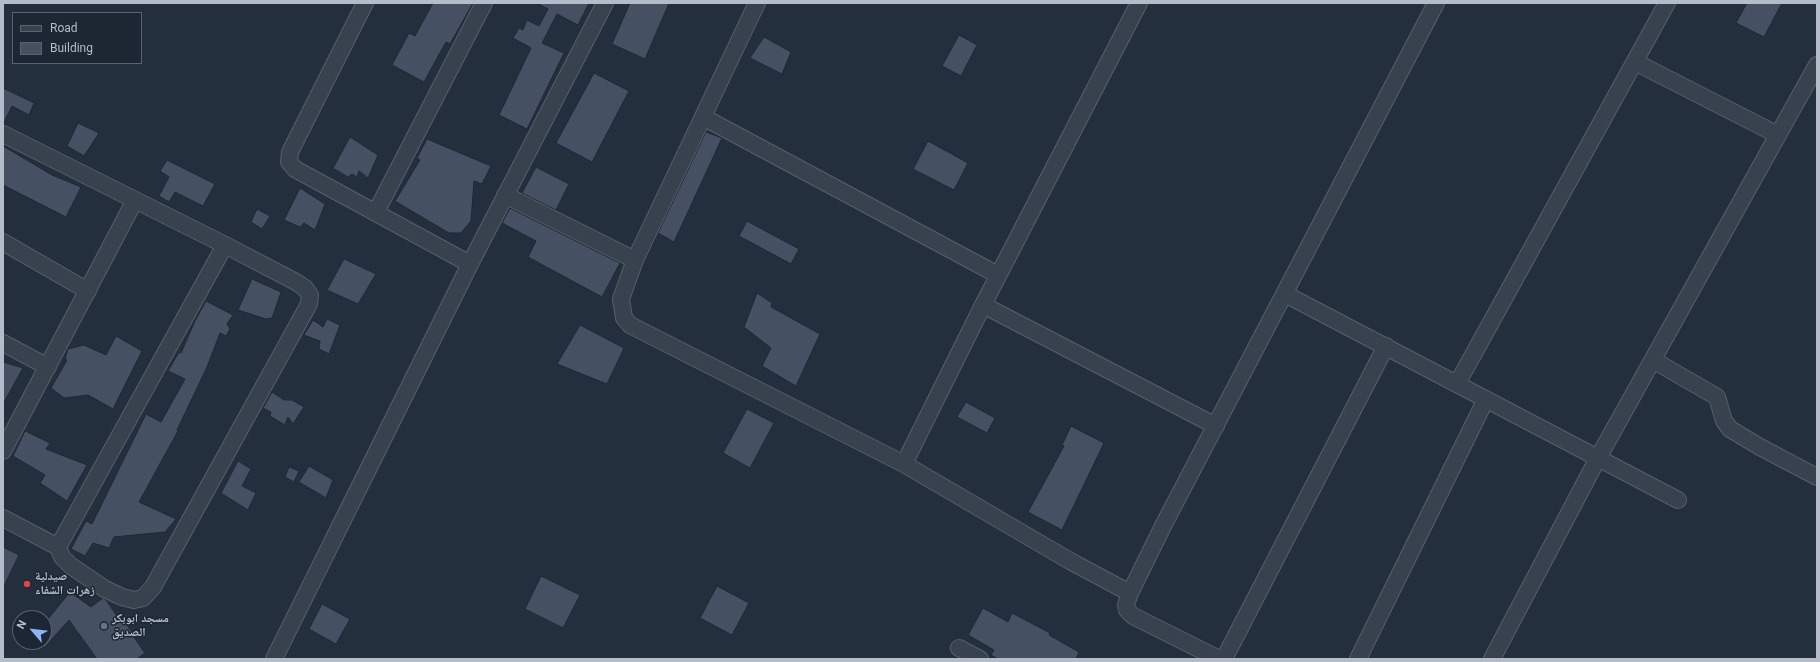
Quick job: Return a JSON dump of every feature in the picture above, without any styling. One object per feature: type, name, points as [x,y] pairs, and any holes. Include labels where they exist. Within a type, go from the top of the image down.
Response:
[{"type":"street","points":[[365,3],[289,157],[290,162],[295,169],[470,264]]},
{"type":"street","points":[[376,212],[484,3]]},
{"type":"street","points":[[274,659],[470,264],[605,3]]},
{"type":"street","points":[[757,3],[635,260],[621,299],[621,309],[624,318],[630,325],[904,464],[1070,561],[1130,593]]},
{"type":"street","points":[[904,464],[998,275],[1139,3]]},
{"type":"street","points":[[1219,659],[1129,613],[1126,606],[1130,593],[1163,526],[1436,3]]},
{"type":"street","points":[[1457,384],[1667,3]]},
{"type":"street","points":[[1635,62],[1778,135]]},
{"type":"street","points":[[1492,659],[1598,458],[1817,65]]},
{"type":"street","points":[[703,117],[998,275]]},
{"type":"street","points":[[3,134],[225,245],[305,288],[310,295],[310,304],[165,566],[149,594],[144,598],[134,600],[122,597],[105,589],[89,579],[62,557],[58,547],[3,518]]},
{"type":"street","points":[[505,195],[635,260]]},
{"type":"street","points":[[3,451],[135,200]]},
{"type":"street","points":[[3,242],[88,291]]},
{"type":"street","points":[[58,547],[225,245]]},
{"type":"street","points":[[1285,294],[1678,500]]},
{"type":"street","points":[[983,305],[1216,426]]},
{"type":"street","points":[[3,343],[48,367]]},
{"type":"street","points":[[1224,659],[1386,346]]},
{"type":"street","points":[[1653,360],[1717,397],[1724,421],[1730,429],[1760,447],[1817,477]]},
{"type":"street","points":[[1358,659],[1486,399]]},
{"type":"street","points":[[959,648],[980,659]]},
{"type":"building","points":[[433,3],[473,3],[450,44],[446,42],[424,82],[392,65],[409,33],[415,36]]},
{"type":"building","points":[[537,3],[589,3],[578,25],[557,14],[542,43],[564,53],[527,129],[499,115],[531,48],[513,38],[519,28],[523,30],[527,20],[539,26],[548,9]]},
{"type":"building","points":[[630,3],[669,3],[645,59],[612,44]]},
{"type":"building","points":[[1747,3],[1782,3],[1764,37],[1736,23]]},
{"type":"building","points":[[959,35],[977,45],[961,76],[942,66]]},
{"type":"building","points":[[764,37],[791,52],[782,74],[750,58]]},
{"type":"building","points":[[594,73],[629,91],[592,162],[556,143]]},
{"type":"building","points":[[3,88],[34,103],[29,115],[12,106],[3,124]]},
{"type":"building","points":[[78,123],[99,133],[84,156],[67,146]]},
{"type":"building","points":[[706,132],[722,138],[674,242],[658,233]]},
{"type":"building","points":[[350,137],[378,155],[368,178],[359,171],[357,177],[352,174],[348,177],[333,168]]},
{"type":"building","points":[[427,139],[491,166],[482,184],[474,181],[471,221],[461,233],[449,233],[395,201],[420,160],[417,158]]},
{"type":"building","points":[[928,141],[968,163],[954,190],[913,169]]},
{"type":"building","points":[[3,146],[52,175],[81,187],[66,217],[3,185]]},
{"type":"building","points":[[167,160],[215,184],[203,206],[175,192],[169,202],[159,196],[169,177],[160,171]]},
{"type":"building","points":[[536,167],[569,184],[556,210],[522,193]]},
{"type":"building","points":[[300,188],[325,204],[315,230],[304,223],[300,227],[284,220]]},
{"type":"building","points":[[510,208],[620,263],[602,297],[528,257],[536,241],[502,223]]},
{"type":"building","points":[[257,209],[270,216],[262,229],[251,222]]},
{"type":"building","points":[[747,221],[799,249],[791,264],[739,236]]},
{"type":"building","points":[[344,259],[376,274],[358,304],[327,290]]},
{"type":"building","points":[[252,279],[281,292],[272,318],[266,319],[238,310]]},
{"type":"building","points":[[757,293],[772,303],[771,307],[820,334],[796,386],[762,366],[771,348],[744,327]]},
{"type":"building","points":[[206,301],[233,315],[227,324],[230,329],[226,336],[220,333],[207,367],[177,430],[178,431],[139,502],[176,519],[165,532],[114,537],[109,548],[93,543],[85,556],[71,549],[86,521],[92,524],[146,414],[161,422],[185,379],[168,371],[179,352],[181,353],[195,321]]},
{"type":"building","points":[[327,319],[340,325],[329,354],[319,349],[320,341],[304,335],[313,320],[323,327]]},
{"type":"building","points":[[580,325],[624,348],[607,384],[557,364]]},
{"type":"building","points":[[116,336],[142,351],[113,409],[88,395],[64,398],[51,388],[67,360],[65,359],[68,349],[84,345],[106,355]]},
{"type":"building","points":[[3,362],[23,368],[3,404]]},
{"type":"building","points":[[272,392],[284,400],[292,400],[304,407],[293,424],[288,417],[285,425],[270,416],[271,412],[263,408]]},
{"type":"building","points":[[966,402],[995,418],[987,433],[957,417]]},
{"type":"building","points":[[747,409],[774,423],[750,468],[723,453]]},
{"type":"building","points":[[1071,426],[1104,443],[1062,530],[1028,512],[1064,446],[1062,445]]},
{"type":"building","points":[[25,431],[50,443],[46,449],[87,465],[67,501],[40,483],[45,475],[13,456]]},
{"type":"building","points":[[238,461],[251,469],[242,486],[256,493],[248,510],[221,493]]},
{"type":"building","points":[[309,466],[333,480],[326,498],[299,482]]},
{"type":"building","points":[[289,467],[299,471],[294,482],[285,477]]},
{"type":"building","points":[[3,547],[19,555],[3,588]]},
{"type":"building","points":[[541,576],[580,595],[563,628],[525,609]]},
{"type":"building","points":[[717,586],[749,603],[732,635],[700,618]]},
{"type":"building","name":"مسجد ابوبكر الصديق","points":[[70,592],[91,607],[103,598],[121,622],[124,621],[145,653],[137,659],[97,659],[69,620],[52,639],[52,614]]},
{"type":"building","points":[[322,604],[350,619],[336,644],[309,629]]},
{"type":"building","points":[[983,608],[1008,622],[1012,613],[1050,633],[1049,635],[1079,652],[1076,659],[998,659],[991,655],[994,650],[968,635]]},
{"type":"place","name":"صيدلية زهرات الشفاء","points":[[27,584]]},
{"type":"place","name":"مسجد ابوبكر الصديق","points":[[104,626]]}]
